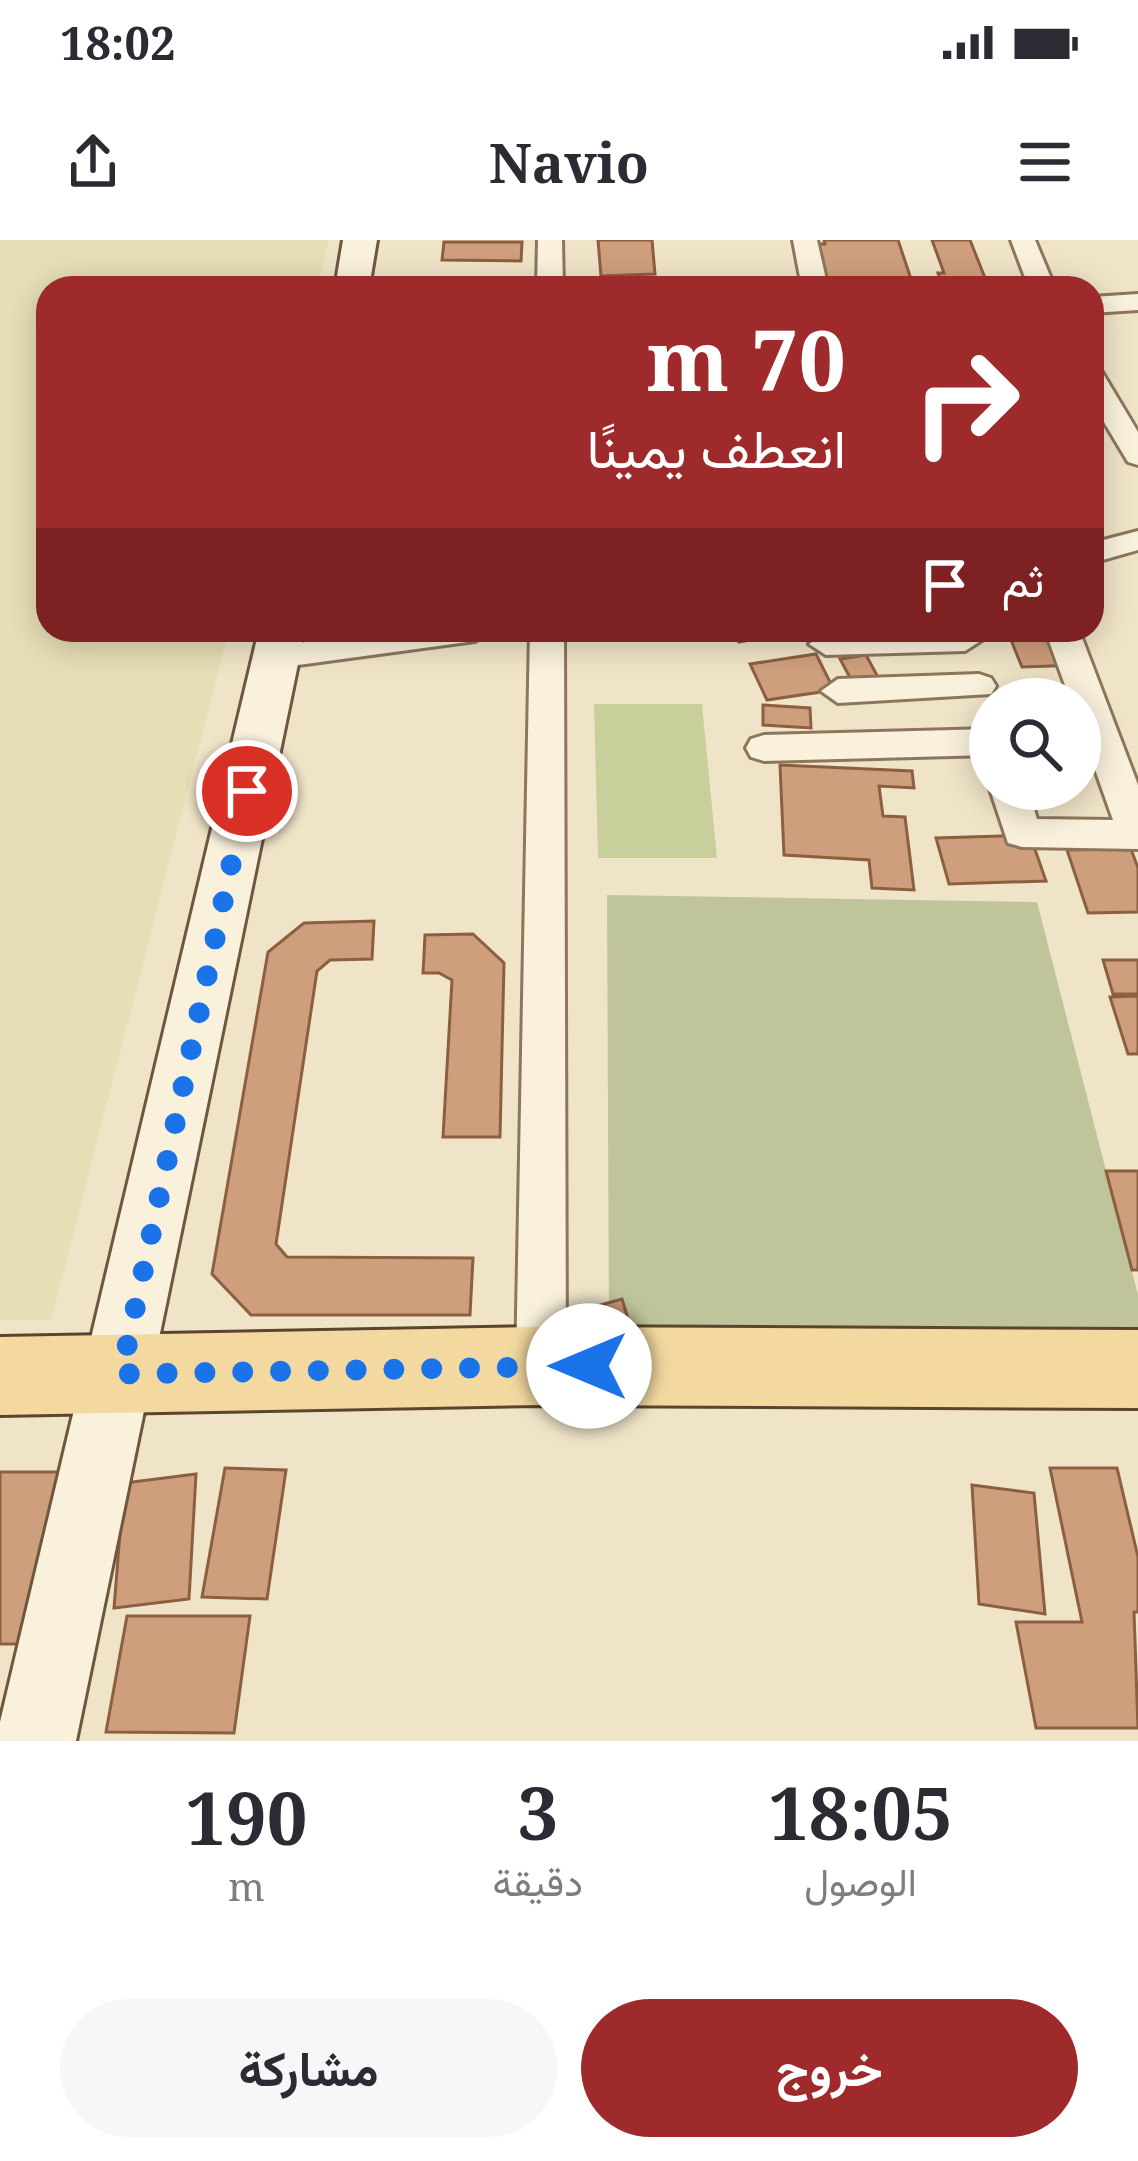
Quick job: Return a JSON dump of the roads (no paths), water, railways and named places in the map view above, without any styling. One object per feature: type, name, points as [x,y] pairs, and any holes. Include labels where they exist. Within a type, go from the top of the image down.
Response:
[{"type":"main road","points":[[0,1376],[541,1366],[1138,1370]]},
{"type":"street","points":[[354,276],[360,240]]},
{"type":"street","points":[[550,240],[550,276]]},
{"type":"street","points":[[805,240],[812,276]]},
{"type":"street","points":[[1023,240],[1037,276]]},
{"type":"street","points":[[1104,303],[1138,302]]},
{"type":"street","points":[[1104,398],[1138,456]]},
{"type":"street","points":[[1104,550],[1138,540]]},
{"type":"street","points":[[541,1366],[547,642]]},
{"type":"street","points":[[825,642],[852,745]]},
{"type":"street","points":[[966,642],[977,678]]},
{"type":"street","points":[[1015,810],[1022,833],[1138,835],[1066,642]]},
{"type":"street","points":[[36,1741],[121,1374],[279,643]]},
{"type":"street","points":[[838,691],[969,686]]},
{"type":"street","points":[[764,748],[969,742]]}]
